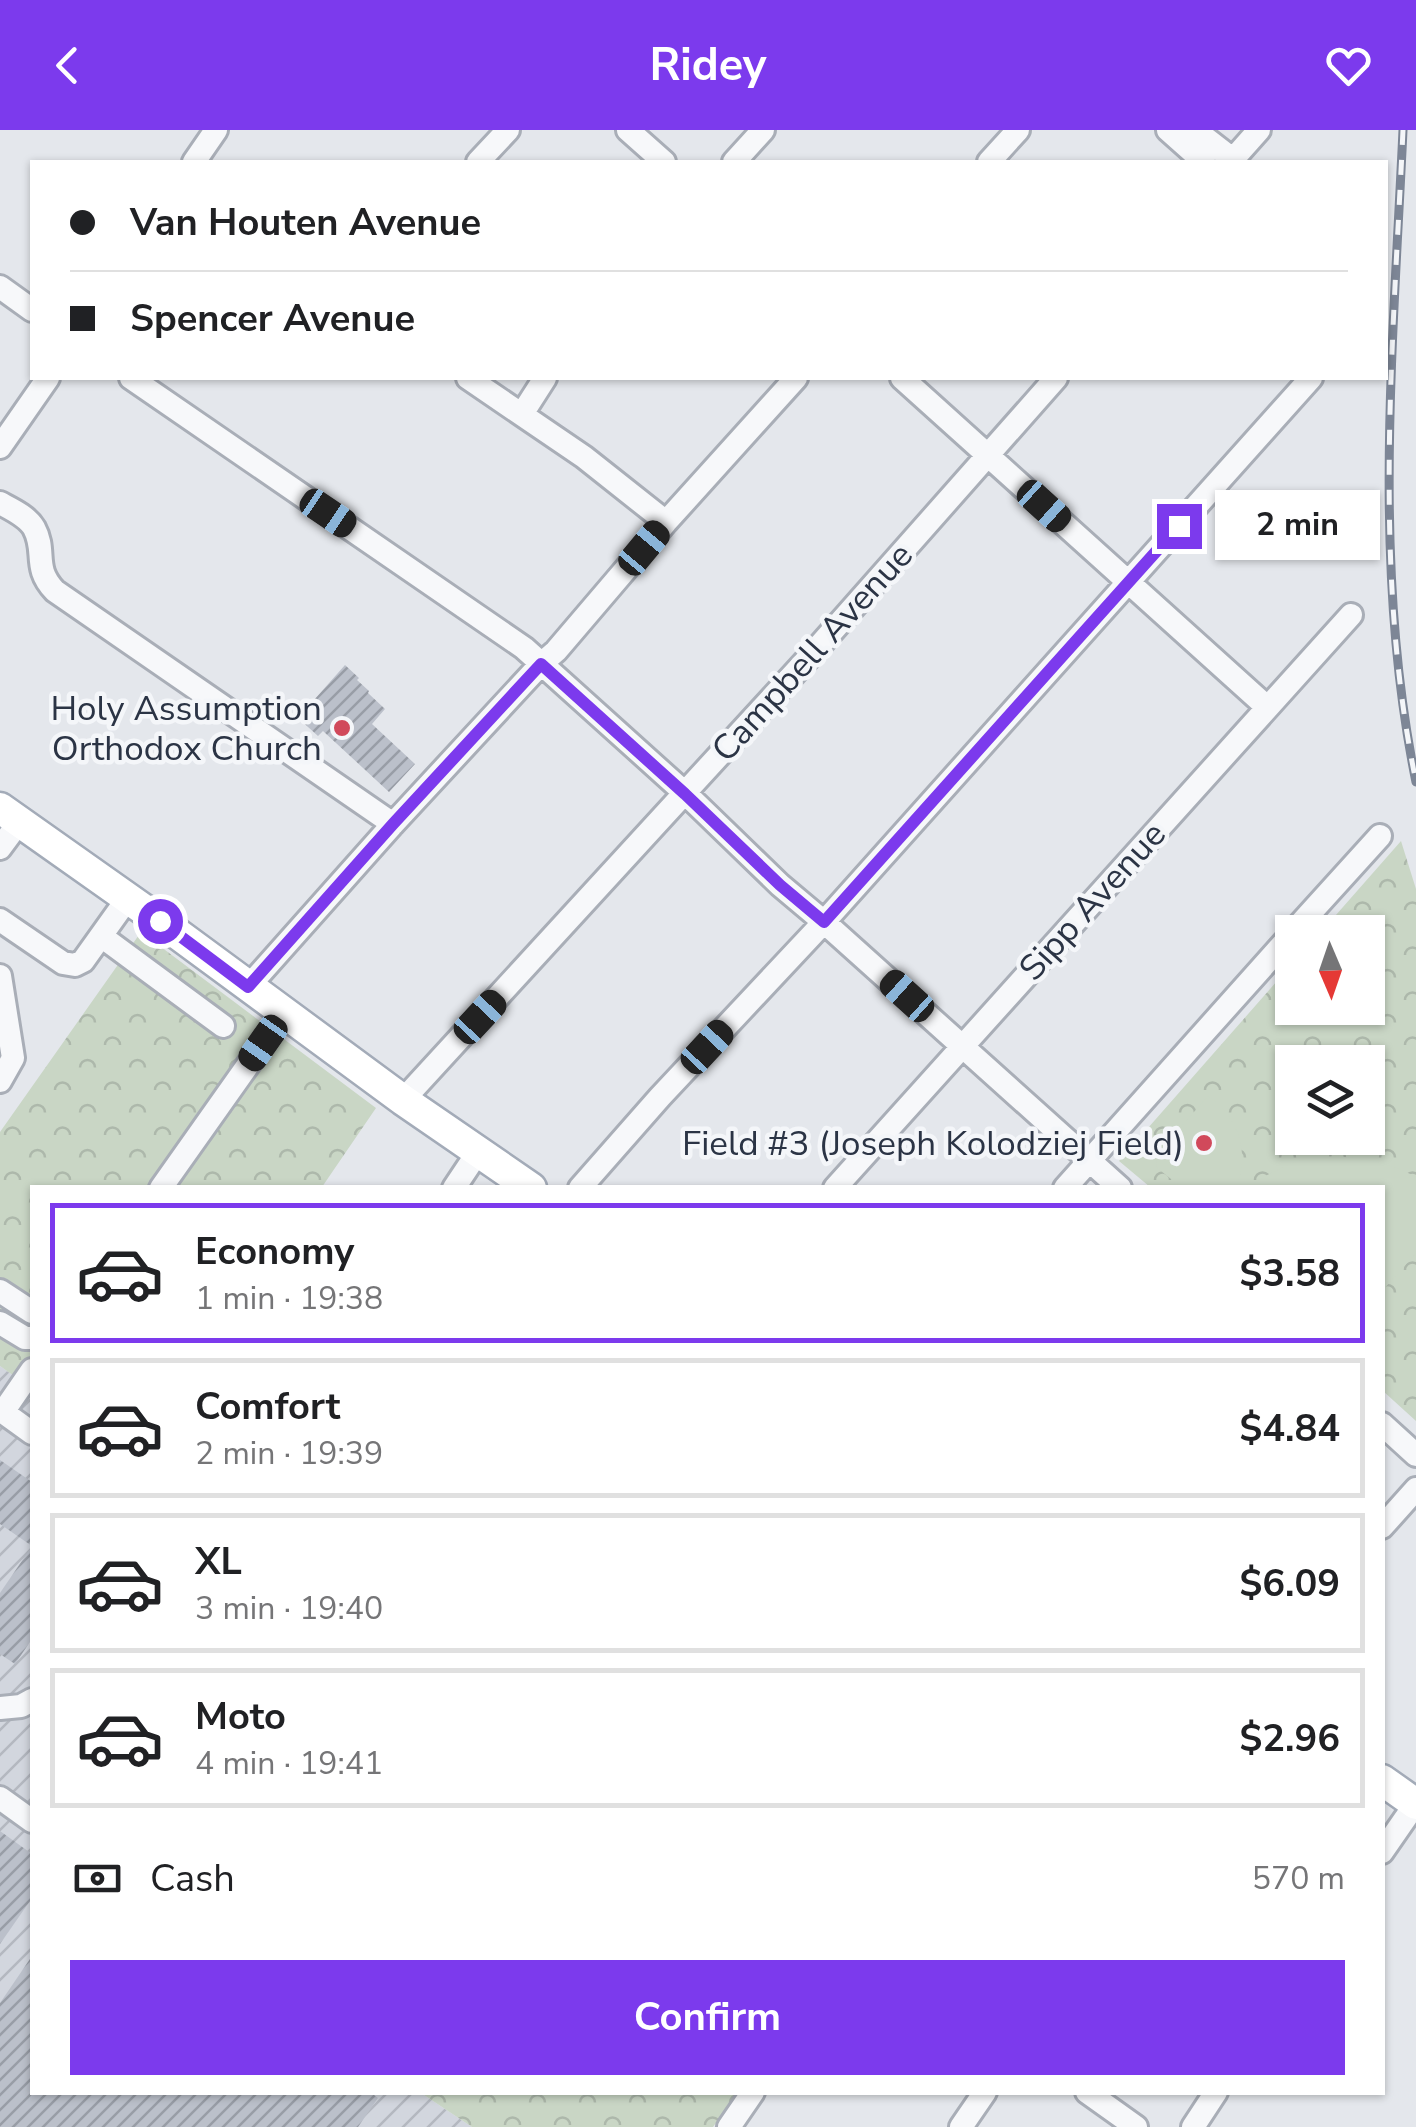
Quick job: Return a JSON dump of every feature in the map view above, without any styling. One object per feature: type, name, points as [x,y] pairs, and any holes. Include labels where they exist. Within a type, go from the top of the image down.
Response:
[{"type":"main road","points":[[10,814],[519,1184]]},
{"type":"main road","points":[[1385,1782],[1416,1804]]},
{"type":"street","points":[[195,160],[216,130]]},
{"type":"street","points":[[480,160],[508,130]]},
{"type":"street","points":[[628,130],[662,160]]},
{"type":"street","points":[[736,160],[763,130]]},
{"type":"street","points":[[991,160],[1018,130]]},
{"type":"street","points":[[1168,130],[1202,160]]},
{"type":"street","points":[[1195,130],[1231,158],[1262,130]]},
{"type":"street","points":[[1249,160],[1262,130]]},
{"type":"street","points":[[0,288],[30,309]]},
{"type":"street","points":[[0,448],[47,380]]},
{"type":"street","points":[[134,380],[524,648],[780,885],[1117,1185]]},
{"type":"street","points":[[471,380],[584,457],[666,522]]},
{"type":"street","points":[[522,414],[544,380]]},
{"type":"street","points":[[248,987],[393,824],[556,652],[794,380]]},
{"type":"street","points":[[904,380],[1267,707]]},
{"type":"street","name":"Campbell Avenue","points":[[403,1100],[813,653],[1054,380]]},
{"type":"street","points":[[583,1185],[1309,380]]},
{"type":"street","points":[[0,502],[34,527],[42,574],[55,591],[393,824]]},
{"type":"street","name":"Sipp Avenue","points":[[838,1185],[1351,615]]},
{"type":"street","points":[[0,848],[10,814]]},
{"type":"street","points":[[1309,915],[1380,836]]},
{"type":"street","points":[[0,920],[64,963],[75,965],[82,961],[128,898]]},
{"type":"street","points":[[101,936],[223,1026]]},
{"type":"street","points":[[1069,1185],[1275,953]]},
{"type":"street","points":[[0,976],[13,1058],[0,1081]]},
{"type":"street","points":[[164,1185],[284,1014]]},
{"type":"street","points":[[456,1185],[478,1152]]},
{"type":"street","points":[[0,1291],[30,1311]]},
{"type":"street","points":[[0,1322],[30,1338]]},
{"type":"street","points":[[30,1373],[1,1412],[30,1432]]},
{"type":"street","points":[[1385,1427],[1416,1456]]},
{"type":"street","points":[[1385,1524],[1416,1489]]},
{"type":"street","points":[[0,1708],[30,1701]]},
{"type":"street","points":[[0,1798],[30,1820]]},
{"type":"street","points":[[1385,1848],[1416,1804]]},
{"type":"street","points":[[729,2127],[752,2095]]},
{"type":"street","points":[[960,2127],[983,2095]]},
{"type":"street","points":[[1091,2095],[1136,2127]]},
{"type":"street","points":[[1193,2127],[1214,2095]]},
{"type":"shaded area","points":[[0,1366],[30,1388],[30,2095],[424,2095],[472,2127],[0,2127]]},
{"type":"green space","points":[[1401,841],[1416,889],[1416,1421],[1385,1393],[1385,1185],[1148,1185],[1119,1161],[1275,983],[1275,1025],[1385,1025],[1385,915],[1336,915]]},
{"type":"green space","points":[[141,932],[376,1108],[323,1185],[30,1185],[30,1388],[0,1366],[0,1132]]},
{"type":"green space","name":"Field #3 (Joseph Kolodziej Field)","points":[[1208,1096],[1227,1114],[1239,1137],[1242,1162],[1237,1185],[1178,1185],[1156,1167],[1158,1153]]},
{"type":"green space","points":[[1313,1156],[1366,1160],[1416,1177],[1416,1253],[1385,1288],[1385,1185],[1251,1185]]},
{"type":"green space","points":[[424,2095],[736,2095],[713,2127],[472,2127]]},
{"type":"building","name":"Holy Assumption Orthodox Church","points":[[345,665],[385,709],[372,724],[415,764],[389,792],[323,731],[318,736],[298,718]]},
{"type":"building","points":[[0,1460],[30,1481],[30,1545],[0,1524]]},
{"type":"building","points":[[30,1549],[30,1642],[15,1664],[0,1654],[0,1593]]},
{"type":"building","points":[[0,1831],[30,1853],[30,1901],[0,1944]]},
{"type":"building","points":[[30,1959],[30,2095],[378,2098],[358,2127],[0,2127],[0,2003]]},
{"type":"railway","points":[[1403,130],[1391,375],[1390,539],[1402,701],[1416,782]]},
{"type":"place","name":"Holy Assumption Orthodox Church","points":[[342,728]]},
{"type":"place","name":"Field #3 (Joseph Kolodziej Field)","points":[[1204,1143]]},
{"type":"route","points":[[160,921],[248,987],[541,664],[824,922],[1179,526]]}]
